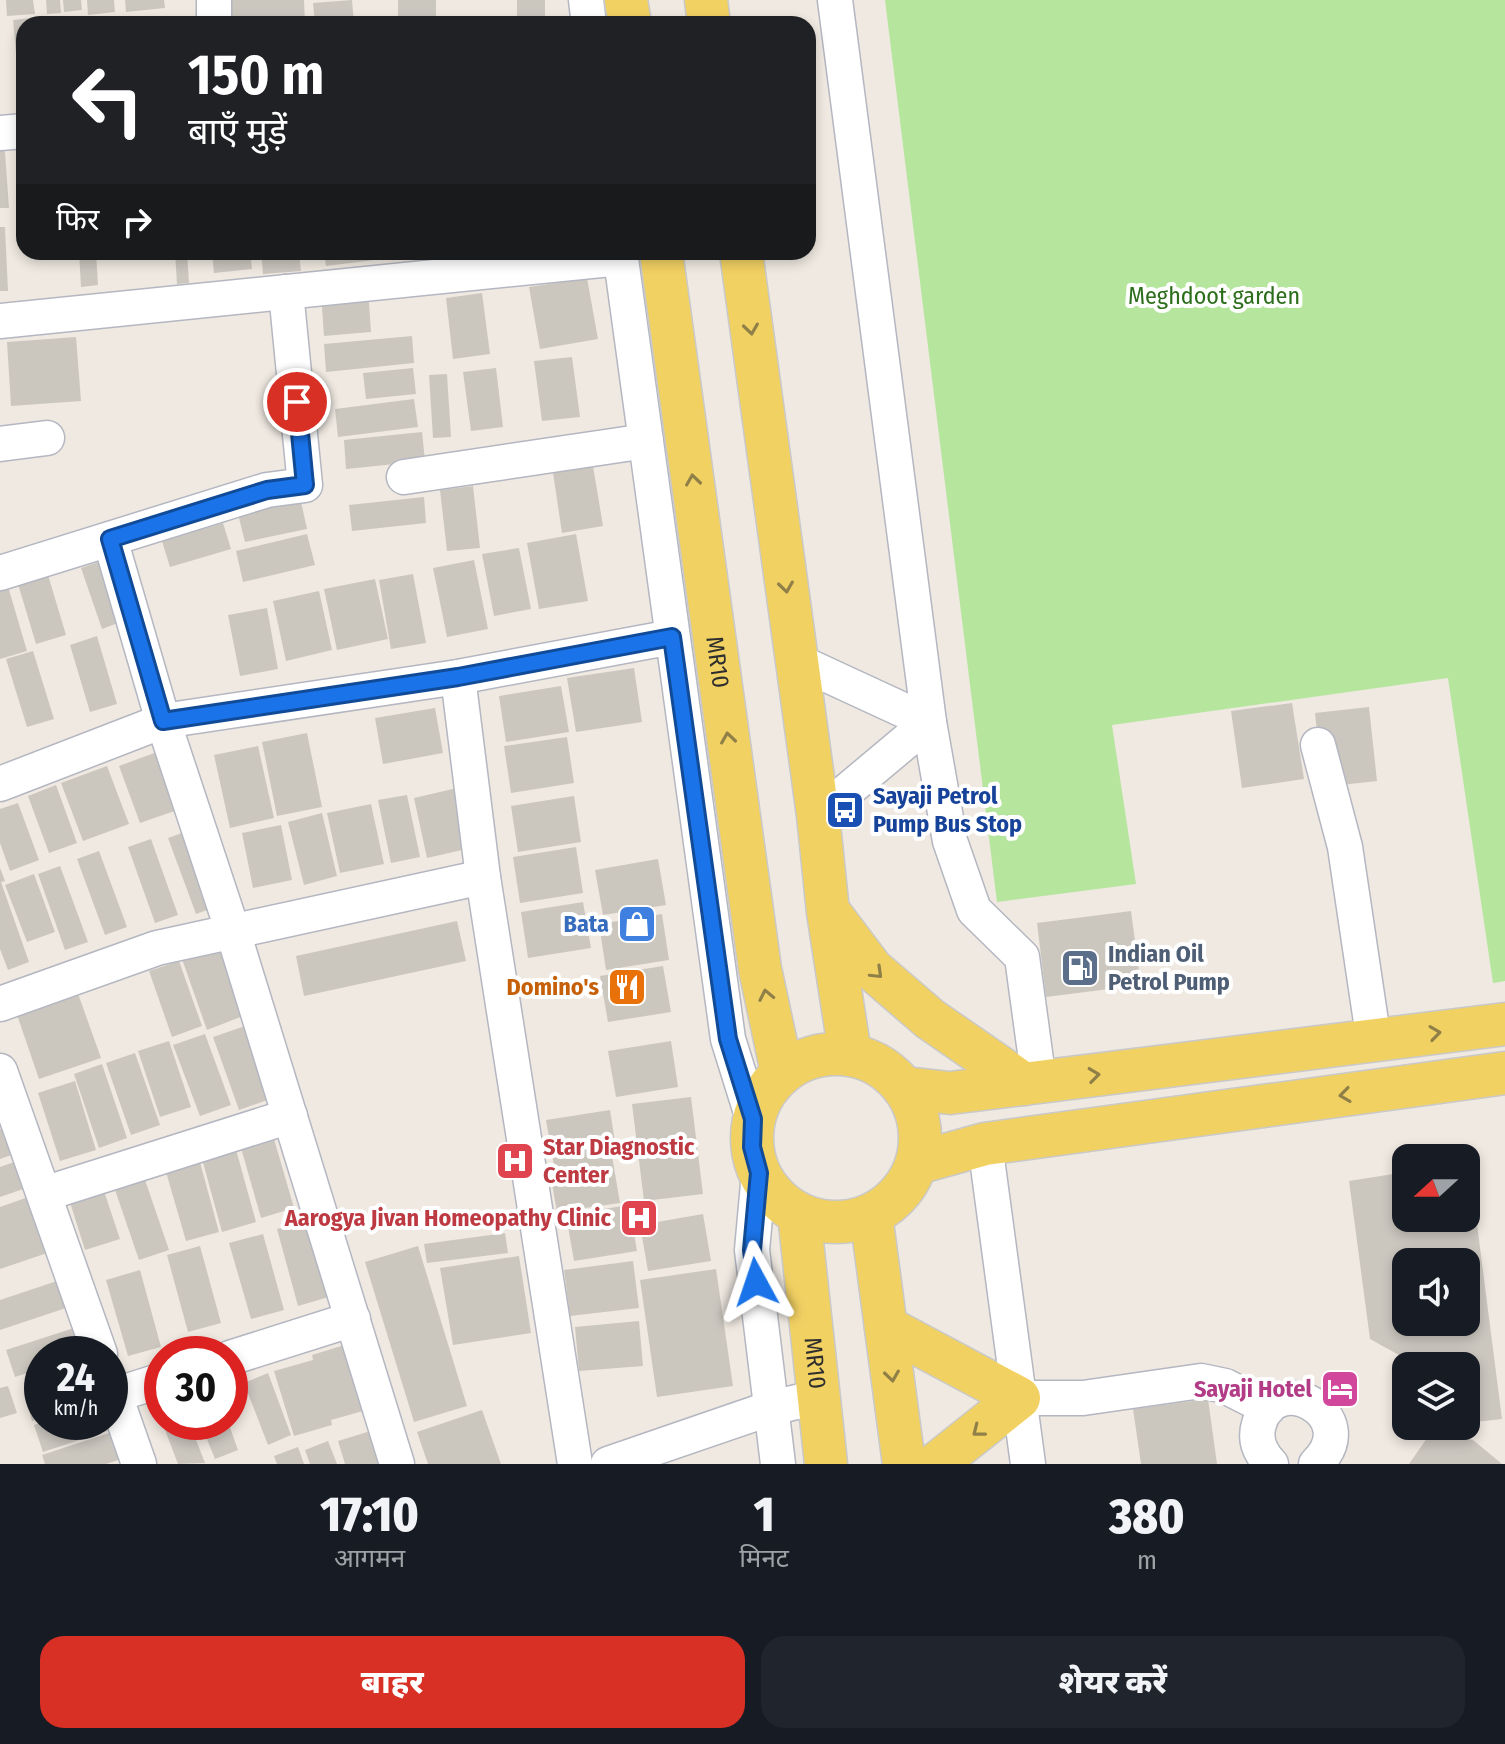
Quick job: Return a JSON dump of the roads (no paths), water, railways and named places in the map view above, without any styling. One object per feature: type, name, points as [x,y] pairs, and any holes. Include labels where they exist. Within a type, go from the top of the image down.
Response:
[{"type":"main road","name":"MR10","points":[[662,260],[760,969],[782,1072]]},
{"type":"main road","points":[[742,260],[818,815],[828,912],[850,1054]]},
{"type":"main road","points":[[828,912],[872,969],[930,1019],[1031,1083]]},
{"type":"main road","points":[[905,1088],[950,1093],[1505,1024]]},
{"type":"main road","points":[[826,1053],[850,1054],[890,1072],[905,1088],[917,1112],[921,1137],[917,1163],[907,1185],[891,1203],[871,1215],[847,1222],[823,1222],[799,1214],[775,1197],[759,1173],[752,1147],[753,1119],[764,1093],[782,1072],[803,1059],[826,1053]]},
{"type":"main road","points":[[917,1163],[985,1144],[1505,1073]]},
{"type":"main road","name":"MR10","points":[[799,1214],[826,1464]]},
{"type":"main road","points":[[871,1215],[904,1464]]},
{"type":"main road","points":[[886,1327],[1019,1398],[936,1464]]},
{"type":"street","points":[[835,0],[929,722],[950,841],[974,910],[1022,957],[1031,1083]]},
{"type":"street","points":[[0,321],[575,260]]},
{"type":"street","points":[[621,260],[728,1039],[753,1119]]},
{"type":"street","points":[[0,573],[267,490],[305,485],[286,292]]},
{"type":"street","points":[[0,444],[47,438]]},
{"type":"street","points":[[404,477],[646,441]]},
{"type":"street","points":[[110,539],[163,721],[233,932],[397,1464]]},
{"type":"street","points":[[0,784],[163,721],[458,677],[672,637]]},
{"type":"street","points":[[797,661],[929,722]]},
{"type":"street","points":[[458,677],[483,877],[575,1464]]},
{"type":"street","points":[[818,815],[929,722]]},
{"type":"street","points":[[1318,745],[1343,836],[1374,1042]]},
{"type":"street","points":[[0,1004],[157,948],[483,877]]},
{"type":"street","points":[[0,1071],[94,1336]]},
{"type":"street","points":[[44,1194],[290,1116]]},
{"type":"street","points":[[985,1144],[1028,1464]]},
{"type":"street","points":[[759,1173],[752,1250],[778,1464]]},
{"type":"street","points":[[248,1352],[353,1319]]},
{"type":"street","points":[[1019,1398],[1083,1398],[1201,1381],[1225,1386],[1268,1408]]},
{"type":"street","points":[[608,1464],[771,1408],[818,1397]]},
{"type":"street","points":[[1271,1464],[1262,1453],[1257,1430],[1268,1408],[1289,1398],[1301,1398],[1322,1411],[1331,1433],[1325,1456],[1316,1464]]},
{"type":"street","points":[[128,1433],[139,1464]]},
{"type":"place","name":"Sayaji Petrol Pump Bus Stop","points":[[845,810]]},
{"type":"place","name":"Bata","points":[[637,924]]},
{"type":"place","name":"Indian Oil Petrol Pump","points":[[1080,968]]},
{"type":"place","name":"Domino's","points":[[627,987]]},
{"type":"place","name":"Star Diagnostic Center","points":[[515,1161]]},
{"type":"place","name":"Aarogya Jivan Homeopathy Clinic","points":[[639,1218]]},
{"type":"place","name":"Sayaji Hotel","points":[[1340,1389]]},
{"type":"park label","name":"Meghdoot garden","points":[[1214,296]]}]
